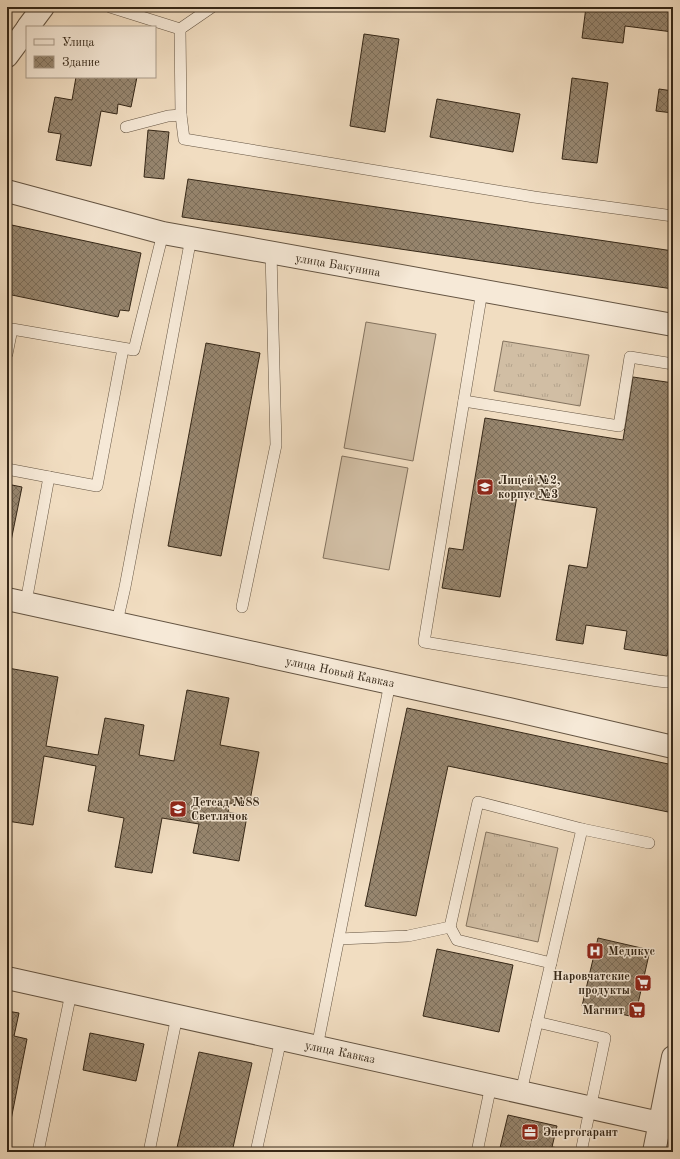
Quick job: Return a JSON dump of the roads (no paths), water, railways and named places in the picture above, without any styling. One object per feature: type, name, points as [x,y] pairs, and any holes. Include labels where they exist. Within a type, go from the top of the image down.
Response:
[{"type":"street","points":[[29,26],[43,7]]},
{"type":"street","points":[[7,56],[26,31]]},
{"type":"street","name":"улица Бакунина","points":[[7,191],[163,233],[673,325]]},
{"type":"street","name":"улица Новый Кавказ","points":[[16,600],[673,747]]},
{"type":"street","name":"улица Кавказ","points":[[7,978],[666,1124]]},
{"type":"street","points":[[654,1152],[666,1124],[672,1065]]},
{"type":"lane","points":[[110,7],[180,29]]},
{"type":"lane","points":[[180,29],[212,7]]},
{"type":"lane","points":[[180,29],[181,115],[184,139],[534,197],[673,216]]},
{"type":"lane","points":[[126,127],[168,116],[181,115]]},
{"type":"lane","points":[[7,354],[12,329],[134,350],[163,233]]},
{"type":"lane","points":[[117,622],[192,238]]},
{"type":"lane","points":[[242,607],[276,445],[271,253]]},
{"type":"lane","points":[[482,291],[424,642],[658,681],[673,681]]},
{"type":"lane","points":[[7,469],[97,486],[123,349]]},
{"type":"lane","points":[[464,401],[619,426],[630,357],[673,364]]},
{"type":"lane","points":[[16,600],[49,477]]},
{"type":"lane","points":[[317,1047],[390,683]]},
{"type":"lane","points":[[551,963],[457,940],[450,927],[478,802],[582,830],[649,843]]},
{"type":"lane","points":[[521,1092],[582,830]]},
{"type":"lane","points":[[339,939],[408,936],[450,927]]},
{"type":"lane","points":[[38,1152],[71,992]]},
{"type":"lane","points":[[149,1152],[177,1016]]},
{"type":"lane","points":[[537,1022],[605,1038],[581,1152]]},
{"type":"lane","points":[[256,1152],[281,1039]]},
{"type":"lane","points":[[477,1152],[491,1085]]},
{"type":"place","name":"Лицей №2, корпус №3","points":[[485,487]]},
{"type":"place","name":"Детсад №88 Светлячок","points":[[178,809]]},
{"type":"place","name":"Медикус","points":[[595,951]]},
{"type":"place","name":"Наровчатские продукты","points":[[643,983]]},
{"type":"place","name":"Магнит","points":[[637,1010]]},
{"type":"place","name":"Энергогарант","points":[[530,1132]]}]
